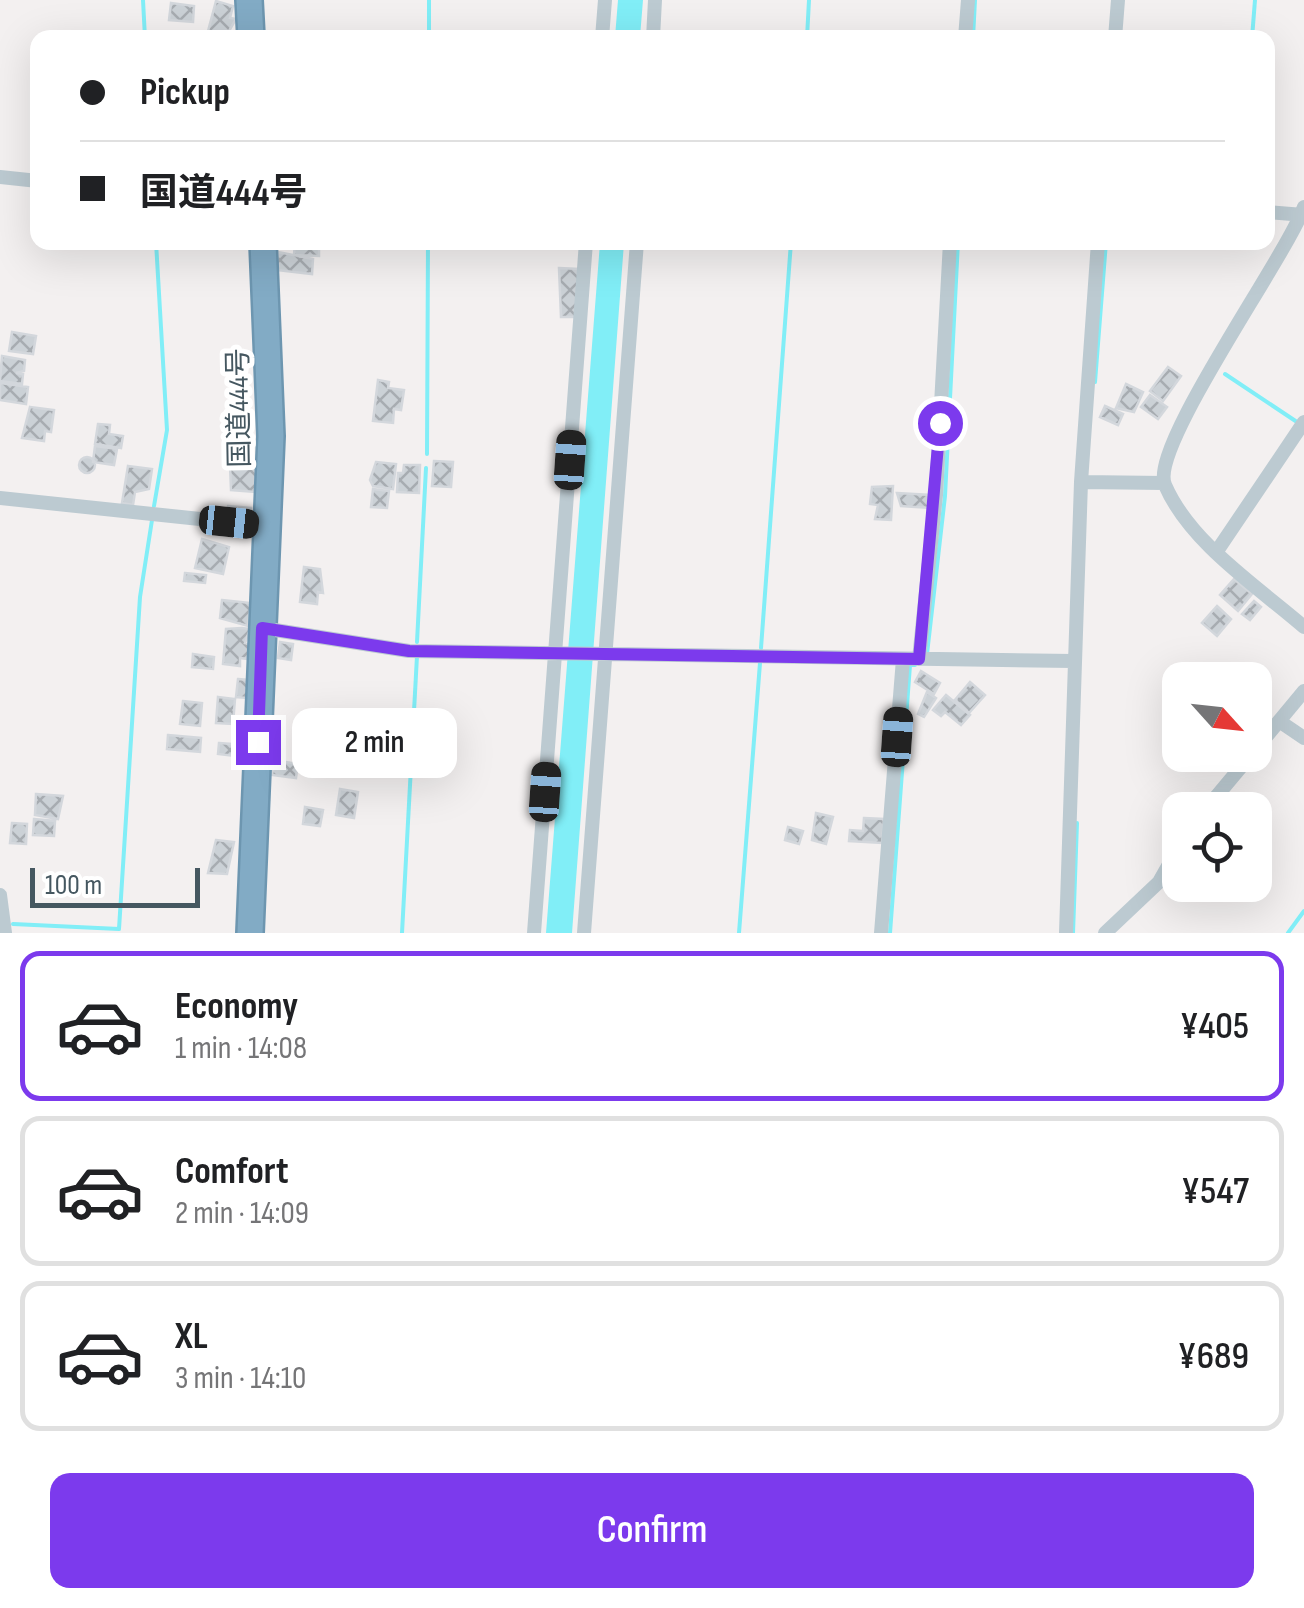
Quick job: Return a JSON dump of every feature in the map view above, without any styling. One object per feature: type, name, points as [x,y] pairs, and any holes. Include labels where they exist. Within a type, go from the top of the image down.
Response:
[{"type":"highway","points":[[249,0],[251,30]]},
{"type":"highway","name":"国道444号","points":[[250,933],[268,526],[270,382],[263,250]]},
{"type":"street","points":[[603,30],[605,0]]},
{"type":"street","points":[[653,30],[656,0]]},
{"type":"street","points":[[966,30],[968,0]]},
{"type":"street","points":[[1116,30],[1118,0]]},
{"type":"street","points":[[0,177],[30,180]]},
{"type":"street","points":[[1275,212],[1303,212]]},
{"type":"street","points":[[1302,620],[1217,551],[1180,510],[1164,482],[1165,456],[1174,434],[1303,212]]},
{"type":"street","points":[[534,933],[560,652],[585,250]]},
{"type":"street","points":[[584,933],[602,652],[636,250]]},
{"type":"street","points":[[881,933],[911,659],[936,495],[950,250]]},
{"type":"street","points":[[1066,933],[1080,482],[1097,250]]},
{"type":"street","points":[[1217,551],[1304,422]]},
{"type":"street","points":[[1080,482],[1164,482]]},
{"type":"street","points":[[0,498],[268,526]]},
{"type":"street","points":[[262,628],[409,651],[1073,661]]},
{"type":"street","points":[[1272,728],[1304,691]]},
{"type":"street","points":[[1278,721],[1304,738]]},
{"type":"street","points":[[1220,792],[1236,772]]},
{"type":"street","points":[[1105,933],[1162,878]]},
{"type":"street","points":[[0,895],[4,933]]},
{"type":"water","points":[[618,0],[643,0],[641,30],[616,30]]},
{"type":"water","points":[[599,250],[623,250],[572,933],[546,933]]},
{"type":"building","points":[[216,1],[233,6],[230,18],[236,19],[230,30],[208,30]]},
{"type":"building","points":[[171,3],[194,6],[193,22],[169,20]]},
{"type":"building","points":[[294,250],[319,250],[319,256],[294,255]]},
{"type":"building","points":[[278,252],[313,259],[312,274],[276,270]]},
{"type":"building","points":[[559,268],[579,269],[576,317],[561,317]]},
{"type":"building","points":[[12,332],[36,336],[33,354],[9,351]]},
{"type":"building","points":[[2,356],[25,360],[24,371],[16,373],[23,374],[22,384],[0,381]]},
{"type":"building","points":[[1168,367],[1181,376],[1163,401],[1150,391]]},
{"type":"building","points":[[378,380],[389,382],[388,388],[404,390],[401,410],[394,409],[393,423],[373,421]]},
{"type":"building","points":[[0,383],[28,387],[26,404],[0,400]]},
{"type":"building","points":[[1126,384],[1143,392],[1134,412],[1116,408]]},
{"type":"building","points":[[1150,395],[1167,407],[1158,419],[1141,407]]},
{"type":"building","points":[[1105,406],[1123,414],[1118,425],[1100,417]]},
{"type":"building","points":[[30,407],[54,410],[51,432],[45,431],[44,441],[22,438]]},
{"type":"building","points":[[98,424],[110,425],[109,434],[123,436],[121,448],[95,444]]},
{"type":"building","points":[[224,424],[252,425],[251,443],[223,442]]},
{"type":"building","points":[[95,446],[117,449],[114,465],[93,462]]},
{"type":"building","points":[[87,457],[95,465],[87,473],[79,465]]},
{"type":"building","points":[[434,461],[453,462],[451,487],[432,486]]},
{"type":"building","points":[[376,462],[396,464],[393,489],[373,486],[370,480]]},
{"type":"building","points":[[241,463],[258,469],[256,492],[231,490],[230,466],[240,467]]},
{"type":"building","points":[[404,465],[420,465],[419,493],[397,492],[398,473],[403,473]]},
{"type":"building","points":[[128,466],[152,469],[149,489],[135,492],[133,505],[122,503]]},
{"type":"building","points":[[893,486],[891,520],[875,519],[878,505],[870,504],[872,487]]},
{"type":"building","points":[[373,489],[389,491],[387,508],[371,507]]},
{"type":"building","points":[[897,493],[931,495],[930,508],[901,506]]},
{"type":"building","points":[[228,506],[251,508],[250,516],[227,514]]},
{"type":"building","points":[[202,539],[229,547],[223,574],[195,568]]},
{"type":"building","points":[[304,567],[320,569],[323,593],[318,592],[317,604],[300,602]]},
{"type":"building","points":[[185,573],[206,575],[205,583],[184,581]]},
{"type":"building","points":[[1234,579],[1252,594],[1238,611],[1220,595]]},
{"type":"building","points":[[222,600],[251,603],[248,626],[220,618]]},
{"type":"building","points":[[1254,601],[1261,607],[1250,620],[1242,614]]},
{"type":"building","points":[[1217,606],[1231,619],[1217,636],[1202,623]]},
{"type":"building","points":[[226,629],[250,629],[245,643],[250,644],[248,659],[240,658],[240,666],[223,664]]},
{"type":"building","points":[[280,642],[293,644],[291,660],[278,658]]},
{"type":"building","points":[[193,654],[214,657],[213,669],[192,667]]},
{"type":"building","points":[[921,671],[940,683],[934,694],[915,682]]},
{"type":"building","points":[[238,679],[249,680],[247,698],[236,697]]},
{"type":"building","points":[[970,682],[985,695],[969,713],[955,700]]},
{"type":"building","points":[[927,692],[936,698],[924,717],[918,714]]},
{"type":"building","points":[[946,695],[970,715],[961,725],[945,712],[941,716],[933,710]]},
{"type":"building","points":[[218,697],[235,699],[233,724],[216,723]]},
{"type":"building","points":[[183,701],[202,703],[200,726],[180,724]]},
{"type":"building","points":[[168,735],[201,738],[200,752],[167,749]]},
{"type":"building","points":[[336,738],[360,743],[364,749],[361,768],[349,767],[348,776],[334,774],[335,763],[329,762]]},
{"type":"building","points":[[219,743],[245,745],[244,757],[218,754]]},
{"type":"building","points":[[274,760],[298,764],[296,778],[272,775]]},
{"type":"building","points":[[340,789],[358,792],[354,818],[336,815]]},
{"type":"building","points":[[36,794],[63,796],[58,819],[35,815]]},
{"type":"building","points":[[305,807],[323,810],[320,826],[303,824]]},
{"type":"building","points":[[816,813],[833,817],[826,844],[812,840]]},
{"type":"building","points":[[864,818],[884,819],[882,843],[849,841],[850,830],[863,831]]},
{"type":"building","points":[[34,819],[55,821],[54,836],[33,835]]},
{"type":"building","points":[[12,823],[27,824],[26,844],[10,843]]},
{"type":"building","points":[[788,827],[803,831],[799,844],[785,840]]},
{"type":"building","points":[[216,840],[234,842],[227,874],[208,873]]},
{"type":"waterway","points":[[143,0],[145,30]]},
{"type":"waterway","points":[[429,0],[429,30]]},
{"type":"waterway","points":[[807,30],[809,0]]},
{"type":"waterway","points":[[973,30],[975,0]]},
{"type":"waterway","points":[[1253,30],[1255,0]]},
{"type":"waterway","points":[[154,506],[167,430],[156,250]]},
{"type":"waterway","points":[[427,454],[428,250]]},
{"type":"waterway","points":[[761,648],[790,250]]},
{"type":"waterway","points":[[927,654],[945,496],[958,250]]},
{"type":"waterway","points":[[1095,382],[1105,250]]},
{"type":"waterway","points":[[1225,374],[1297,422]]},
{"type":"waterway","points":[[417,642],[426,468]]},
{"type":"waterway","points":[[13,924],[119,929],[140,597],[152,520]]},
{"type":"waterway","points":[[402,933],[417,656]]},
{"type":"waterway","points":[[739,933],[760,663]]},
{"type":"waterway","points":[[890,933],[910,665],[915,665]]},
{"type":"waterway","points":[[1073,933],[1077,823]]},
{"type":"waterway","points":[[1288,933],[1304,911]]},
{"type":"route","points":[[258,742],[262,628],[409,651],[919,659],[940,423]]}]
